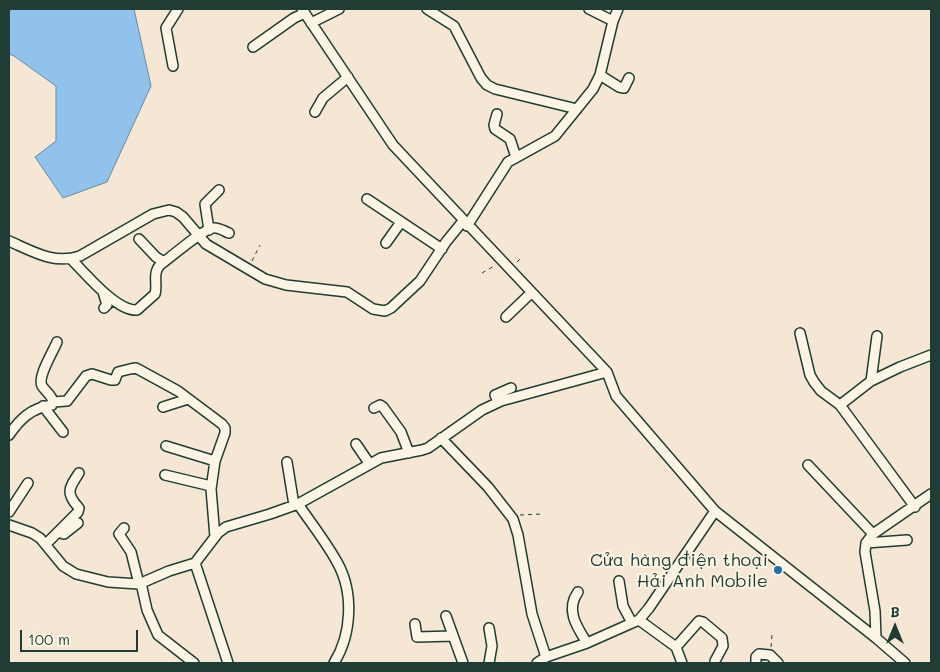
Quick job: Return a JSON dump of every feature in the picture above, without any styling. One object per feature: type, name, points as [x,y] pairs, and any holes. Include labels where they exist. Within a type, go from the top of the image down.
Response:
[{"type":"street","points":[[172,66],[166,28],[178,9]]},
{"type":"street","points":[[426,9],[454,26],[481,78],[487,85],[577,109]]},
{"type":"street","points":[[589,9],[613,21]]},
{"type":"street","points":[[9,241],[48,258],[59,260],[72,259],[161,211],[169,210],[183,217],[206,244],[266,279],[286,285],[347,292],[373,309],[385,311],[391,308],[420,282],[442,249],[465,223],[503,168],[516,157],[549,141],[555,136],[593,89],[600,75],[613,21],[618,9]]},
{"type":"street","points":[[253,47],[303,10],[393,145],[607,372],[616,396],[715,511],[905,663]]},
{"type":"street","points":[[311,23],[334,10]]},
{"type":"street","points":[[600,75],[619,87],[624,88],[629,78]]},
{"type":"street","points":[[315,112],[323,98],[348,77]]},
{"type":"street","points":[[497,114],[494,125],[495,129],[510,139],[516,157]]},
{"type":"street","points":[[209,230],[205,204],[219,190]]},
{"type":"street","points":[[367,199],[442,249]]},
{"type":"street","points":[[386,243],[401,222]]},
{"type":"street","points":[[72,259],[103,292],[130,310],[137,310],[155,294],[155,272],[160,265],[198,236],[215,227],[228,233]]},
{"type":"street","points":[[138,239],[156,257],[164,262]]},
{"type":"street","points":[[103,292],[107,305],[104,308]]},
{"type":"street","points":[[506,317],[531,293]]},
{"type":"street","points":[[800,333],[810,376],[821,391],[840,405],[915,507]]},
{"type":"street","points":[[871,381],[877,336]]},
{"type":"street","points":[[53,402],[42,386],[40,377],[57,342]]},
{"type":"street","points":[[840,405],[871,381],[931,355]]},
{"type":"street","points":[[9,435],[27,413],[43,406],[52,406],[53,402],[67,400],[86,376],[115,380],[118,372],[136,368],[178,391],[225,428],[215,461],[211,486],[215,537]]},
{"type":"street","points":[[9,525],[32,533],[46,544],[63,566],[76,574],[108,582],[140,583],[195,563],[215,537],[226,527],[296,504],[368,463],[389,455],[422,450],[482,410],[498,402],[607,372]]},
{"type":"street","points":[[498,402],[496,394],[511,388]]},
{"type":"street","points":[[164,407],[188,399]]},
{"type":"street","points":[[374,408],[380,405],[383,407],[401,432],[409,453]]},
{"type":"street","points":[[43,406],[63,432]]},
{"type":"street","points":[[442,438],[488,487],[513,519],[518,535],[532,614],[546,657]]},
{"type":"street","points":[[356,444],[368,463]]},
{"type":"street","points":[[166,446],[215,461]]},
{"type":"street","points":[[287,462],[296,504],[337,562],[344,578],[348,598],[346,636],[340,654],[334,663]]},
{"type":"street","points":[[808,465],[873,534]]},
{"type":"street","points":[[46,544],[78,512],[79,508],[69,494],[70,488],[80,473]]},
{"type":"street","points":[[165,474],[211,486]]},
{"type":"street","points":[[9,512],[28,483]]},
{"type":"street","points":[[876,638],[875,611],[865,552],[866,544],[873,534],[915,507],[931,494]]},
{"type":"street","points":[[536,663],[546,657],[587,644],[636,621],[649,608],[715,511]]},
{"type":"street","points":[[58,532],[64,534],[78,523]]},
{"type":"street","points":[[124,528],[119,534],[131,552],[147,610],[158,635],[194,663]]},
{"type":"street","points":[[866,544],[907,540]]},
{"type":"street","points":[[195,563],[228,663]]},
{"type":"street","points":[[619,581],[623,606],[636,621],[676,647],[682,663]]},
{"type":"street","points":[[578,592],[574,598],[572,614],[587,644]]},
{"type":"street","points":[[446,616],[463,663]]},
{"type":"street","points":[[676,647],[692,627],[699,621],[703,622],[722,638],[723,646],[714,661]]},
{"type":"street","points":[[415,624],[417,638],[453,636]]},
{"type":"street","points":[[489,628],[492,646],[489,663]]},
{"type":"street","points":[[756,663],[756,657],[759,654],[765,653],[778,663]]},
{"type":"path","points":[[249,269],[260,245]]},
{"type":"path","points":[[482,273],[501,261]]},
{"type":"path","points":[[510,515],[542,514]]},
{"type":"path","points":[[770,655],[772,635]]},
{"type":"water","points":[[9,9],[134,9],[151,86],[107,182],[63,198],[35,157],[56,141],[56,86],[9,54]]},
{"type":"place","name":"Cửa hàng điện thoại Hải Anh Mobile","points":[[778,570]]}]
